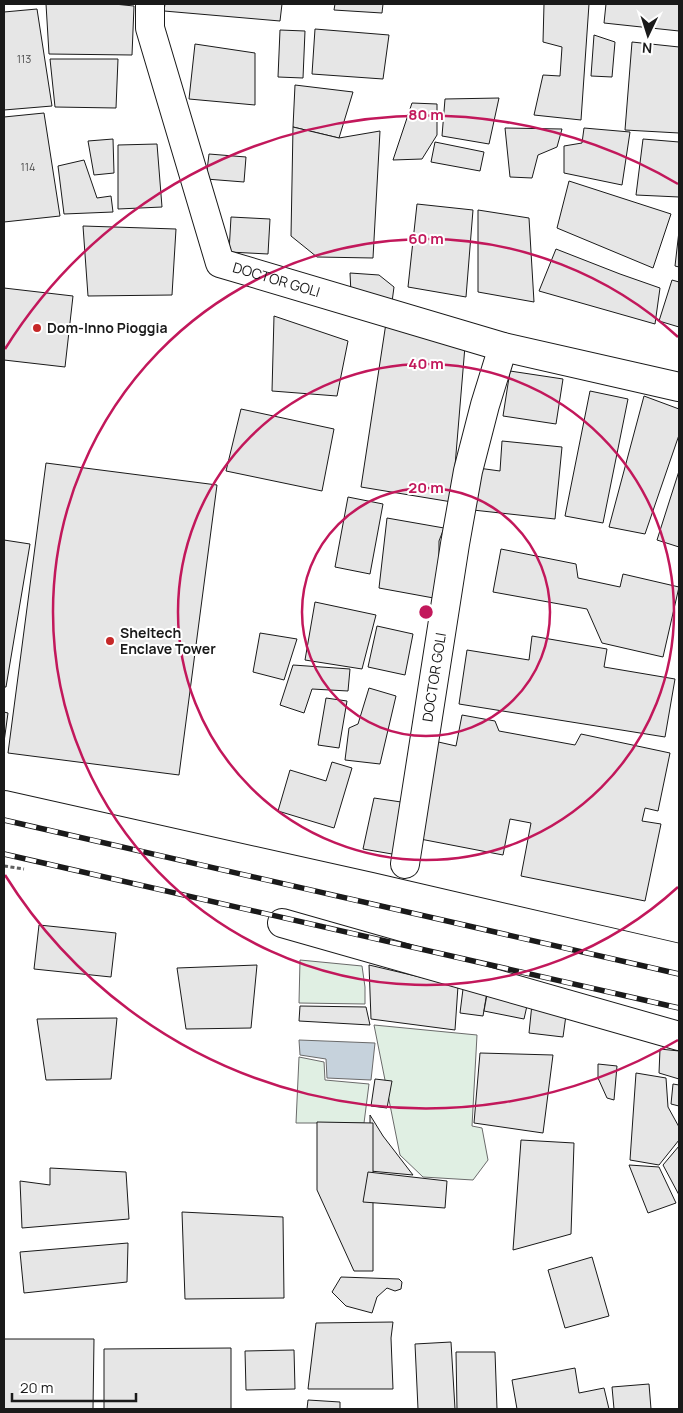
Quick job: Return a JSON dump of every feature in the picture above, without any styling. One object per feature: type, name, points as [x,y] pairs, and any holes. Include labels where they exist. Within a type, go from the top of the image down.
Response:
[{"type":"street","name":"DOCTOR GOLI","points":[[150,4],[150,28],[220,263],[503,347],[679,387]]},
{"type":"street","name":"DOCTOR GOLI","points":[[406,864],[454,544],[466,480],[484,406],[503,347]]},
{"type":"street","points":[[4,806],[362,885],[679,958]]},
{"type":"street","points":[[282,923],[679,1036]]},
{"type":"path","points":[[4,866],[24,869]]},
{"type":"green space","points":[[300,960],[362,966],[365,1004],[299,1003]]},
{"type":"green space","points":[[374,1025],[477,1035],[472,1126],[482,1128],[488,1160],[473,1180],[423,1177],[400,1155]]},
{"type":"green space","points":[[299,1057],[324,1062],[325,1080],[369,1084],[364,1123],[296,1123]]},
{"type":"shaded area","points":[[299,1040],[375,1043],[371,1080],[327,1078],[326,1059],[300,1055]]},
{"type":"building","points":[[46,4],[114,4],[134,6],[132,55],[49,54]]},
{"type":"building","points":[[165,4],[282,4],[280,21],[164,11]]},
{"type":"building","points":[[335,4],[383,4],[382,13],[334,10]]},
{"type":"building","points":[[544,4],[589,4],[581,120],[534,115],[543,75],[560,76],[562,47],[543,42]]},
{"type":"building","points":[[606,4],[679,4],[679,31],[604,23]]},
{"type":"building","points":[[37,9],[52,106],[4,110],[4,12]]},
{"type":"building","points":[[315,29],[389,35],[383,79],[312,74]]},
{"type":"building","points":[[280,30],[305,31],[303,78],[278,77]]},
{"type":"building","points":[[594,35],[615,42],[612,77],[591,76]]},
{"type":"building","points":[[632,42],[679,47],[679,133],[625,130]]},
{"type":"building","points":[[195,44],[255,53],[255,105],[189,99]]},
{"type":"building","points":[[50,59],[118,59],[116,108],[55,107]]},
{"type":"building","points":[[295,85],[353,92],[339,138],[293,127]]},
{"type":"building","points":[[499,98],[489,144],[442,136],[445,99]]},
{"type":"building","points":[[412,103],[437,104],[437,135],[422,159],[393,160]]},
{"type":"building","points":[[44,113],[60,216],[4,222],[4,117]]},
{"type":"building","points":[[293,127],[339,138],[380,131],[373,258],[317,257],[291,236]]},
{"type":"building","points":[[505,128],[562,129],[557,147],[538,155],[532,178],[510,177]]},
{"type":"building","points":[[584,128],[630,132],[622,185],[564,173],[564,146],[582,143]]},
{"type":"building","points":[[113,139],[114,173],[94,175],[88,141]]},
{"type":"building","points":[[643,139],[679,142],[679,197],[636,195]]},
{"type":"building","points":[[435,142],[484,152],[480,171],[431,162]]},
{"type":"building","points":[[157,144],[162,207],[118,209],[118,145]]},
{"type":"building","points":[[209,154],[246,157],[244,182],[206,179]]},
{"type":"building","points":[[84,160],[97,198],[111,196],[113,212],[64,214],[58,166]]},
{"type":"building","points":[[569,181],[671,214],[653,268],[557,228]]},
{"type":"building","points":[[417,204],[473,210],[466,297],[408,287]]},
{"type":"building","points":[[478,210],[529,218],[534,302],[478,292]]},
{"type":"building","points":[[231,217],[270,219],[268,254],[229,252]]},
{"type":"building","points":[[83,226],[176,229],[172,295],[88,296]]},
{"type":"building","points":[[679,231],[679,267],[675,266]]},
{"type":"building","points":[[556,249],[660,288],[655,324],[539,291]]},
{"type":"building","points":[[350,273],[379,275],[394,287],[392,302],[351,293]]},
{"type":"building","points":[[672,280],[679,282],[679,327],[659,321]]},
{"type":"building","name":"Dom-Inno Pioggia","points":[[4,288],[73,296],[65,367],[4,360]]},
{"type":"building","points":[[274,316],[348,341],[337,396],[272,391]]},
{"type":"building","points":[[386,323],[466,334],[452,502],[361,487]]},
{"type":"building","points":[[510,371],[563,379],[556,424],[503,416]]},
{"type":"building","points":[[590,391],[628,399],[603,523],[565,516]]},
{"type":"building","points":[[644,396],[679,409],[679,435],[645,534],[609,527]]},
{"type":"building","points":[[241,409],[334,429],[322,491],[226,471]]},
{"type":"building","points":[[502,441],[562,447],[555,519],[473,510],[478,468],[500,471]]},
{"type":"building","name":"Sheltech Enclave Tower","points":[[46,463],[217,485],[179,775],[8,753]]},
{"type":"building","points":[[679,471],[679,547],[657,540]]},
{"type":"building","points":[[348,497],[383,504],[370,574],[335,567]]},
{"type":"building","points":[[387,518],[444,528],[439,541],[439,599],[379,588]]},
{"type":"building","points":[[4,540],[30,544],[6,687],[4,687]]},
{"type":"building","points":[[501,549],[576,564],[578,578],[620,587],[623,574],[679,587],[663,657],[602,643],[587,609],[493,592]]},
{"type":"building","points":[[315,602],[376,615],[362,669],[305,660]]},
{"type":"building","points":[[377,626],[413,634],[405,675],[368,667]]},
{"type":"building","points":[[260,633],[297,639],[284,680],[253,672]]},
{"type":"building","points":[[532,636],[607,649],[604,667],[675,679],[665,737],[459,704],[467,650],[529,660]]},
{"type":"building","points":[[293,665],[350,669],[348,691],[312,689],[304,713],[280,705]]},
{"type":"building","points":[[369,688],[396,696],[380,764],[345,760],[349,728],[358,724]]},
{"type":"building","points":[[326,698],[347,701],[339,748],[318,745]]},
{"type":"building","points":[[4,712],[8,713],[4,742]]},
{"type":"building","points":[[462,715],[495,721],[499,731],[575,745],[581,734],[670,753],[658,811],[645,808],[642,821],[661,824],[645,901],[521,876],[531,823],[510,819],[503,855],[415,838],[434,741],[456,746]]},
{"type":"building","points":[[332,762],[352,768],[334,828],[278,811],[290,770],[326,781]]},
{"type":"building","points":[[374,798],[408,803],[398,855],[363,849]]},
{"type":"building","points":[[39,925],[116,933],[111,977],[34,969]]},
{"type":"building","points":[[257,965],[251,1028],[186,1029],[177,968]]},
{"type":"building","points":[[369,965],[458,986],[455,1030],[371,1019]]},
{"type":"building","points":[[463,989],[487,992],[483,1016],[460,1013]]},
{"type":"building","points":[[488,989],[529,997],[524,1019],[484,1011]]},
{"type":"building","points":[[532,1004],[567,1008],[563,1037],[529,1033]]},
{"type":"building","points":[[300,1006],[366,1007],[370,1025],[299,1021]]},
{"type":"building","points":[[117,1018],[111,1079],[46,1080],[37,1019]]},
{"type":"building","points":[[660,1049],[679,1051],[679,1079],[659,1073]]},
{"type":"building","points":[[480,1053],[553,1055],[543,1133],[474,1123]]},
{"type":"building","points":[[598,1064],[617,1066],[614,1100],[607,1098],[598,1078]]},
{"type":"building","points":[[636,1073],[666,1078],[668,1107],[679,1127],[679,1140],[659,1165],[630,1160]]},
{"type":"building","points":[[375,1079],[392,1081],[387,1108],[371,1106]]},
{"type":"building","points":[[673,1084],[679,1085],[679,1106],[671,1104]]},
{"type":"building","points":[[370,1115],[383,1136],[413,1175],[370,1171]]},
{"type":"building","points":[[317,1122],[373,1123],[373,1271],[354,1271],[317,1190]]},
{"type":"building","points":[[521,1140],[574,1143],[571,1234],[513,1250]]},
{"type":"building","points":[[679,1146],[679,1195],[663,1165]]},
{"type":"building","points":[[629,1165],[659,1167],[676,1203],[648,1213]]},
{"type":"building","points":[[50,1168],[126,1172],[129,1219],[22,1228],[20,1181],[50,1185]]},
{"type":"building","points":[[368,1172],[447,1181],[445,1208],[363,1202]]},
{"type":"building","points":[[182,1212],[283,1217],[284,1298],[185,1299]]},
{"type":"building","points":[[128,1243],[127,1282],[24,1293],[20,1252]]},
{"type":"building","points":[[592,1257],[609,1316],[565,1328],[548,1270]]},
{"type":"building","points":[[341,1277],[399,1279],[402,1282],[401,1289],[395,1291],[387,1288],[377,1297],[372,1313],[346,1306],[332,1292]]},
{"type":"building","points":[[393,1322],[391,1338],[393,1389],[308,1389],[316,1323]]},
{"type":"building","points":[[4,1339],[94,1339],[93,1409],[4,1409]]},
{"type":"building","points":[[451,1342],[455,1409],[418,1409],[415,1344]]},
{"type":"building","points":[[231,1348],[231,1409],[104,1409],[104,1349]]},
{"type":"building","points":[[294,1350],[295,1389],[246,1390],[245,1351]]},
{"type":"building","points":[[456,1352],[495,1352],[497,1409],[457,1409]]},
{"type":"building","points":[[575,1368],[579,1393],[604,1388],[609,1409],[517,1409],[512,1380]]},
{"type":"building","points":[[649,1384],[651,1409],[614,1409],[612,1387]]},
{"type":"building","points":[[308,1400],[340,1402],[340,1409],[307,1409]]},
{"type":"railway","points":[[4,820],[679,974]]},
{"type":"railway","points":[[4,854],[679,1008]]},
{"type":"place","name":"Dom-Inno Pioggia","points":[[37,328]]},
{"type":"place","name":"Sheltech Enclave Tower","points":[[110,641]]}]
